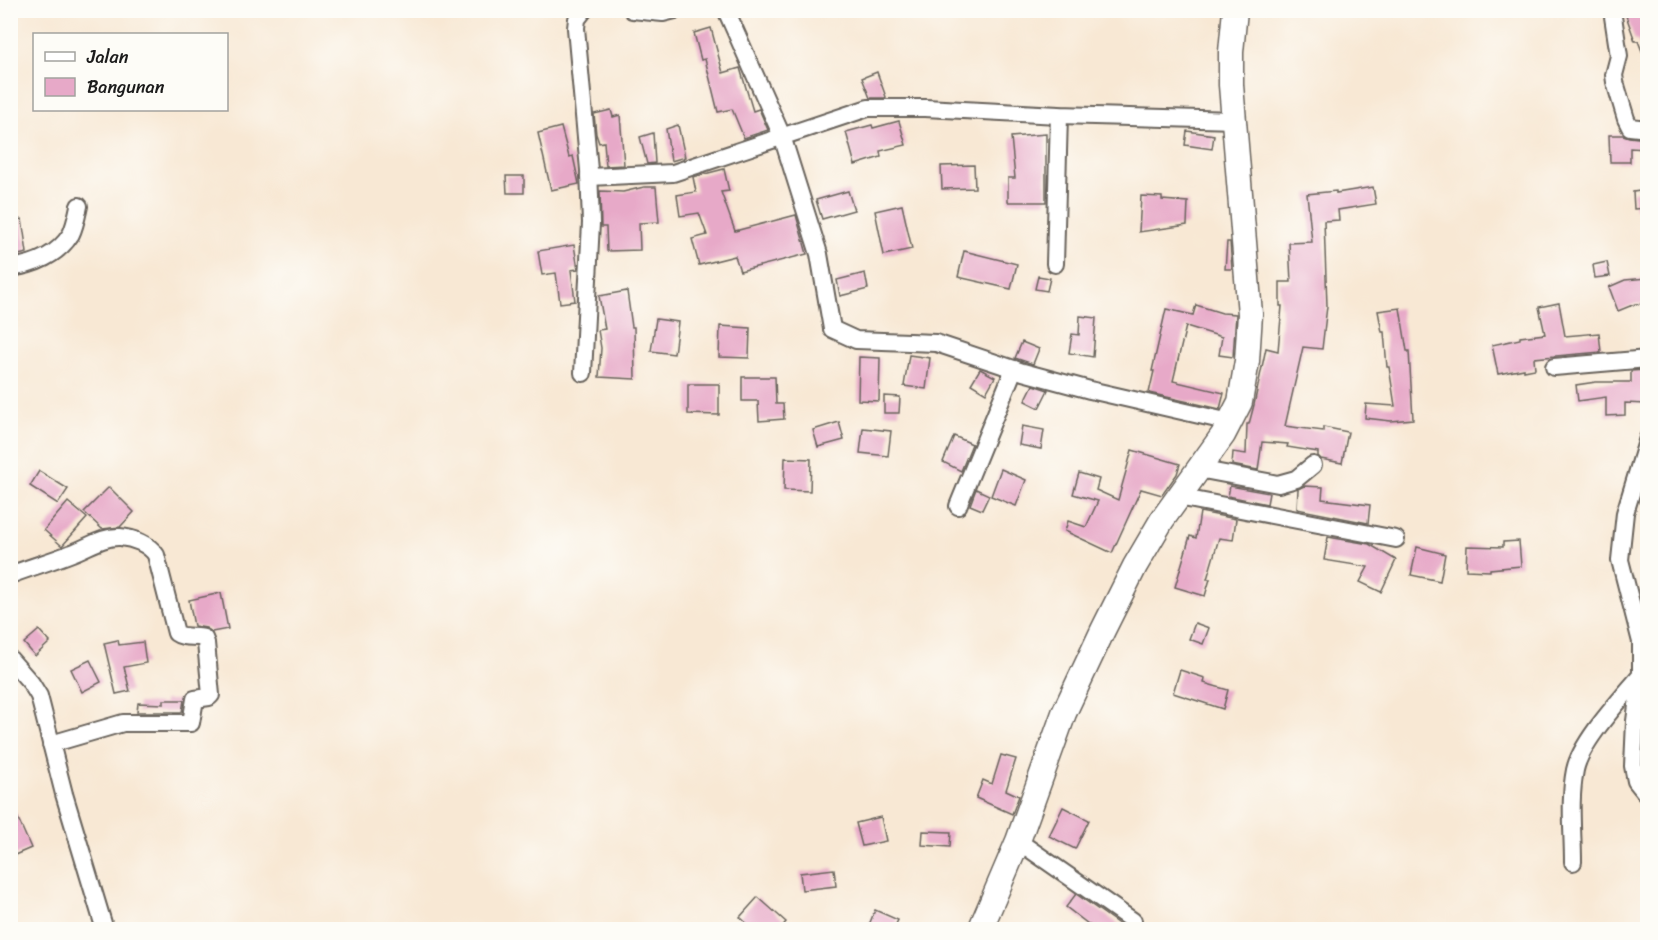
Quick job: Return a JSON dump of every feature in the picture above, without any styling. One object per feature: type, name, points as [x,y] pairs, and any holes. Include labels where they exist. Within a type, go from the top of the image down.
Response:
[{"type":"street","points":[[582,373],[591,223],[576,28],[577,19],[584,10]]},
{"type":"street","points":[[632,10],[663,13],[675,10]]},
{"type":"street","points":[[726,10],[782,136],[819,254],[832,329],[856,340],[936,343],[1014,369],[1090,390],[1230,422]]},
{"type":"street","points":[[980,930],[1018,841],[1064,713],[1103,630],[1135,566],[1162,520],[1223,435],[1240,402],[1247,361],[1250,314],[1234,120],[1231,52],[1235,10]]},
{"type":"street","points":[[1612,10],[1619,56],[1614,75],[1615,82],[1630,127],[1647,129]]},
{"type":"street","points":[[589,177],[673,173],[868,108],[925,108],[1059,116],[1234,120]]},
{"type":"street","points":[[1055,264],[1059,116]]},
{"type":"street","points":[[10,268],[44,259],[59,249],[72,233],[79,206]]},
{"type":"street","points":[[1554,367],[1647,359]]},
{"type":"street","points":[[958,506],[1014,369]]},
{"type":"street","points":[[1647,438],[1624,513],[1620,560],[1641,642],[1641,674],[1635,721],[1633,766],[1636,781],[1647,796]]},
{"type":"street","points":[[1198,469],[1278,484],[1296,479],[1313,465]]},
{"type":"street","points":[[1178,497],[1396,539]]},
{"type":"street","points":[[10,575],[71,554],[103,540],[120,537],[141,543],[150,547],[156,555],[176,633],[180,636],[204,638],[206,643],[211,694],[209,697],[195,699],[191,723],[123,723],[51,744]]},
{"type":"street","points":[[10,658],[39,696],[64,794],[105,930]]},
{"type":"street","points":[[1573,862],[1572,800],[1575,768],[1582,752],[1603,721],[1641,674]]},
{"type":"street","points":[[1018,841],[1133,921]]},
{"type":"lane","points":[[161,930],[181,930]]},
{"type":"building","points":[[1624,10],[1647,10],[1647,64],[1638,41],[1635,41]]},
{"type":"building","points":[[711,28],[723,73],[740,68],[753,111],[759,109],[768,130],[744,138],[732,109],[718,112],[705,59],[701,60],[694,33]]},
{"type":"building","points":[[877,72],[885,98],[870,98],[862,78]]},
{"type":"building","points":[[611,110],[613,117],[620,115],[624,165],[606,166],[604,142],[599,143],[596,134],[594,114]]},
{"type":"building","points":[[899,121],[906,145],[880,151],[881,157],[855,165],[846,132]]},
{"type":"building","points":[[678,125],[685,157],[671,161],[666,129]]},
{"type":"building","points":[[561,127],[569,157],[573,156],[579,184],[551,190],[538,133]]},
{"type":"building","points":[[1187,131],[1214,135],[1212,149],[1185,145]]},
{"type":"building","points":[[653,133],[655,163],[647,164],[640,137]]},
{"type":"building","points":[[1046,134],[1046,202],[1008,202],[1008,178],[1015,178],[1011,137]]},
{"type":"building","points":[[1609,135],[1647,139],[1647,149],[1630,148],[1630,162],[1610,162]]},
{"type":"building","points":[[974,165],[975,188],[942,189],[941,166]]},
{"type":"building","points":[[724,169],[729,191],[721,192],[735,231],[796,215],[807,254],[740,271],[735,256],[699,265],[692,239],[707,235],[699,213],[680,216],[677,195],[696,192],[693,177]]},
{"type":"building","points":[[506,176],[524,176],[524,193],[507,193]]},
{"type":"building","points":[[656,187],[659,222],[639,223],[640,250],[607,251],[606,227],[601,227],[600,191],[623,192]]},
{"type":"building","points":[[1373,187],[1376,204],[1338,210],[1339,220],[1324,221],[1327,306],[1322,349],[1303,347],[1285,426],[1323,431],[1323,427],[1348,432],[1342,463],[1321,459],[1318,452],[1287,447],[1288,444],[1262,442],[1258,470],[1232,465],[1233,452],[1246,454],[1247,424],[1249,424],[1254,405],[1266,348],[1278,351],[1282,306],[1280,306],[1280,282],[1291,282],[1289,243],[1312,242],[1307,194],[1336,191],[1336,193]]},
{"type":"building","points":[[1647,190],[1647,208],[1634,209],[1633,192]]},
{"type":"building","points":[[848,191],[854,210],[822,219],[816,200]]},
{"type":"building","points":[[1141,196],[1188,202],[1187,225],[1139,232]]},
{"type":"building","points":[[902,205],[912,249],[884,255],[875,211]]},
{"type":"building","points":[[22,219],[27,253],[10,257],[10,221]]},
{"type":"building","points":[[1227,242],[1230,242],[1232,269],[1225,269]]},
{"type":"building","points":[[574,245],[578,269],[571,270],[575,301],[560,303],[556,273],[542,275],[538,251]]},
{"type":"building","points":[[964,251],[1017,264],[1011,289],[958,277]]},
{"type":"building","points":[[1607,262],[1610,276],[1595,278],[1593,265]]},
{"type":"building","points":[[865,273],[868,289],[840,296],[837,280]]},
{"type":"building","points":[[1038,276],[1050,278],[1047,291],[1035,289]]},
{"type":"building","points":[[1647,278],[1647,303],[1635,304],[1618,311],[1609,287],[1625,280]]},
{"type":"building","points":[[627,291],[632,327],[634,327],[635,379],[599,377],[601,348],[598,330],[605,329],[599,296]]},
{"type":"building","points":[[1559,303],[1565,336],[1599,333],[1601,352],[1534,358],[1535,369],[1498,374],[1492,345],[1520,339],[1520,337],[1545,334],[1539,307]]},
{"type":"building","points":[[1196,305],[1222,313],[1236,314],[1233,357],[1219,355],[1222,337],[1186,326],[1173,381],[1224,393],[1220,409],[1149,393],[1166,309],[1193,315]]},
{"type":"building","points":[[1400,308],[1407,351],[1409,351],[1413,419],[1391,421],[1365,418],[1366,404],[1395,406],[1389,367],[1387,367],[1384,332],[1382,332],[1378,311]]},
{"type":"building","points":[[1080,316],[1096,318],[1093,357],[1069,353],[1072,334],[1079,335]]},
{"type":"building","points":[[656,319],[678,322],[674,354],[651,351]]},
{"type":"building","points":[[720,326],[750,328],[749,358],[719,357]]},
{"type":"building","points":[[1022,342],[1039,349],[1033,364],[1015,358]]},
{"type":"building","points":[[909,355],[930,358],[926,389],[904,386]]},
{"type":"building","points":[[859,357],[880,358],[879,401],[858,400]]},
{"type":"building","points":[[980,369],[995,377],[986,393],[971,384]]},
{"type":"building","points":[[1647,370],[1647,404],[1625,403],[1625,415],[1606,416],[1606,397],[1578,401],[1576,385],[1596,382],[1631,382],[1631,371]]},
{"type":"building","points":[[742,377],[775,377],[776,404],[783,404],[784,419],[759,421],[758,401],[742,401]]},
{"type":"building","points":[[688,384],[719,384],[719,415],[688,414]]},
{"type":"building","points":[[1033,385],[1048,390],[1039,408],[1025,401]]},
{"type":"building","points":[[884,396],[900,397],[899,413],[884,413]]},
{"type":"building","points":[[839,422],[844,440],[818,447],[813,430]]},
{"type":"building","points":[[1022,426],[1044,430],[1041,449],[1019,445]]},
{"type":"building","points":[[863,428],[891,431],[888,456],[860,453]]},
{"type":"building","points":[[954,436],[972,444],[961,471],[943,462]]},
{"type":"building","points":[[1132,450],[1180,464],[1177,474],[1162,495],[1141,489],[1112,553],[1065,531],[1068,521],[1086,527],[1098,501],[1073,494],[1079,473],[1099,479],[1096,490],[1118,500]]},
{"type":"building","points":[[785,458],[811,459],[810,491],[784,490]]},
{"type":"building","points":[[1001,469],[1026,480],[1016,506],[991,496]]},
{"type":"building","points":[[39,471],[68,489],[58,504],[30,486]]},
{"type":"building","points":[[1230,486],[1269,493],[1267,504],[1228,496]]},
{"type":"building","points":[[1304,486],[1323,487],[1322,499],[1370,505],[1368,523],[1297,509],[1298,489]]},
{"type":"building","points":[[109,487],[134,512],[120,527],[102,529],[84,512]]},
{"type":"building","points":[[976,489],[989,495],[982,510],[970,505]]},
{"type":"building","points":[[68,502],[87,518],[62,546],[44,530]]},
{"type":"building","points":[[1200,512],[1236,519],[1233,540],[1219,538],[1207,579],[1210,579],[1205,596],[1175,587],[1190,536],[1196,538]]},
{"type":"building","points":[[1328,537],[1369,544],[1396,560],[1381,592],[1360,582],[1368,567],[1324,560]]},
{"type":"building","points":[[1519,541],[1521,566],[1490,569],[1490,571],[1466,570],[1467,546],[1503,547],[1503,542]]},
{"type":"building","points":[[1417,547],[1445,554],[1440,581],[1411,575]]},
{"type":"building","points":[[221,593],[228,629],[212,632],[206,628],[194,626],[189,600]]},
{"type":"building","points":[[1195,623],[1209,628],[1203,644],[1189,639]]},
{"type":"building","points":[[39,630],[50,642],[35,656],[24,643]]},
{"type":"building","points":[[118,640],[119,645],[143,642],[146,663],[124,667],[130,691],[116,694],[104,643]]},
{"type":"building","points":[[90,660],[101,682],[82,692],[71,669]]},
{"type":"building","points":[[1180,670],[1205,678],[1204,683],[1228,690],[1223,709],[1173,693]]},
{"type":"building","points":[[164,700],[184,700],[182,712],[137,712],[138,703],[164,704]]},
{"type":"building","points":[[1001,755],[1016,759],[1006,790],[1019,796],[1012,814],[976,798],[983,780],[992,784]]},
{"type":"building","points":[[10,800],[31,848],[10,857]]},
{"type":"building","points":[[1063,807],[1089,820],[1075,849],[1049,836]]},
{"type":"building","points":[[881,817],[886,841],[862,846],[856,823]]},
{"type":"building","points":[[923,831],[951,832],[950,847],[922,845]]},
{"type":"building","points":[[834,869],[836,886],[802,890],[800,873]]},
{"type":"building","points":[[1076,894],[1127,930],[1096,930],[1066,907]]},
{"type":"building","points":[[758,897],[786,922],[779,930],[754,930],[740,917]]},
{"type":"building","points":[[875,910],[898,920],[893,930],[867,930]]}]
